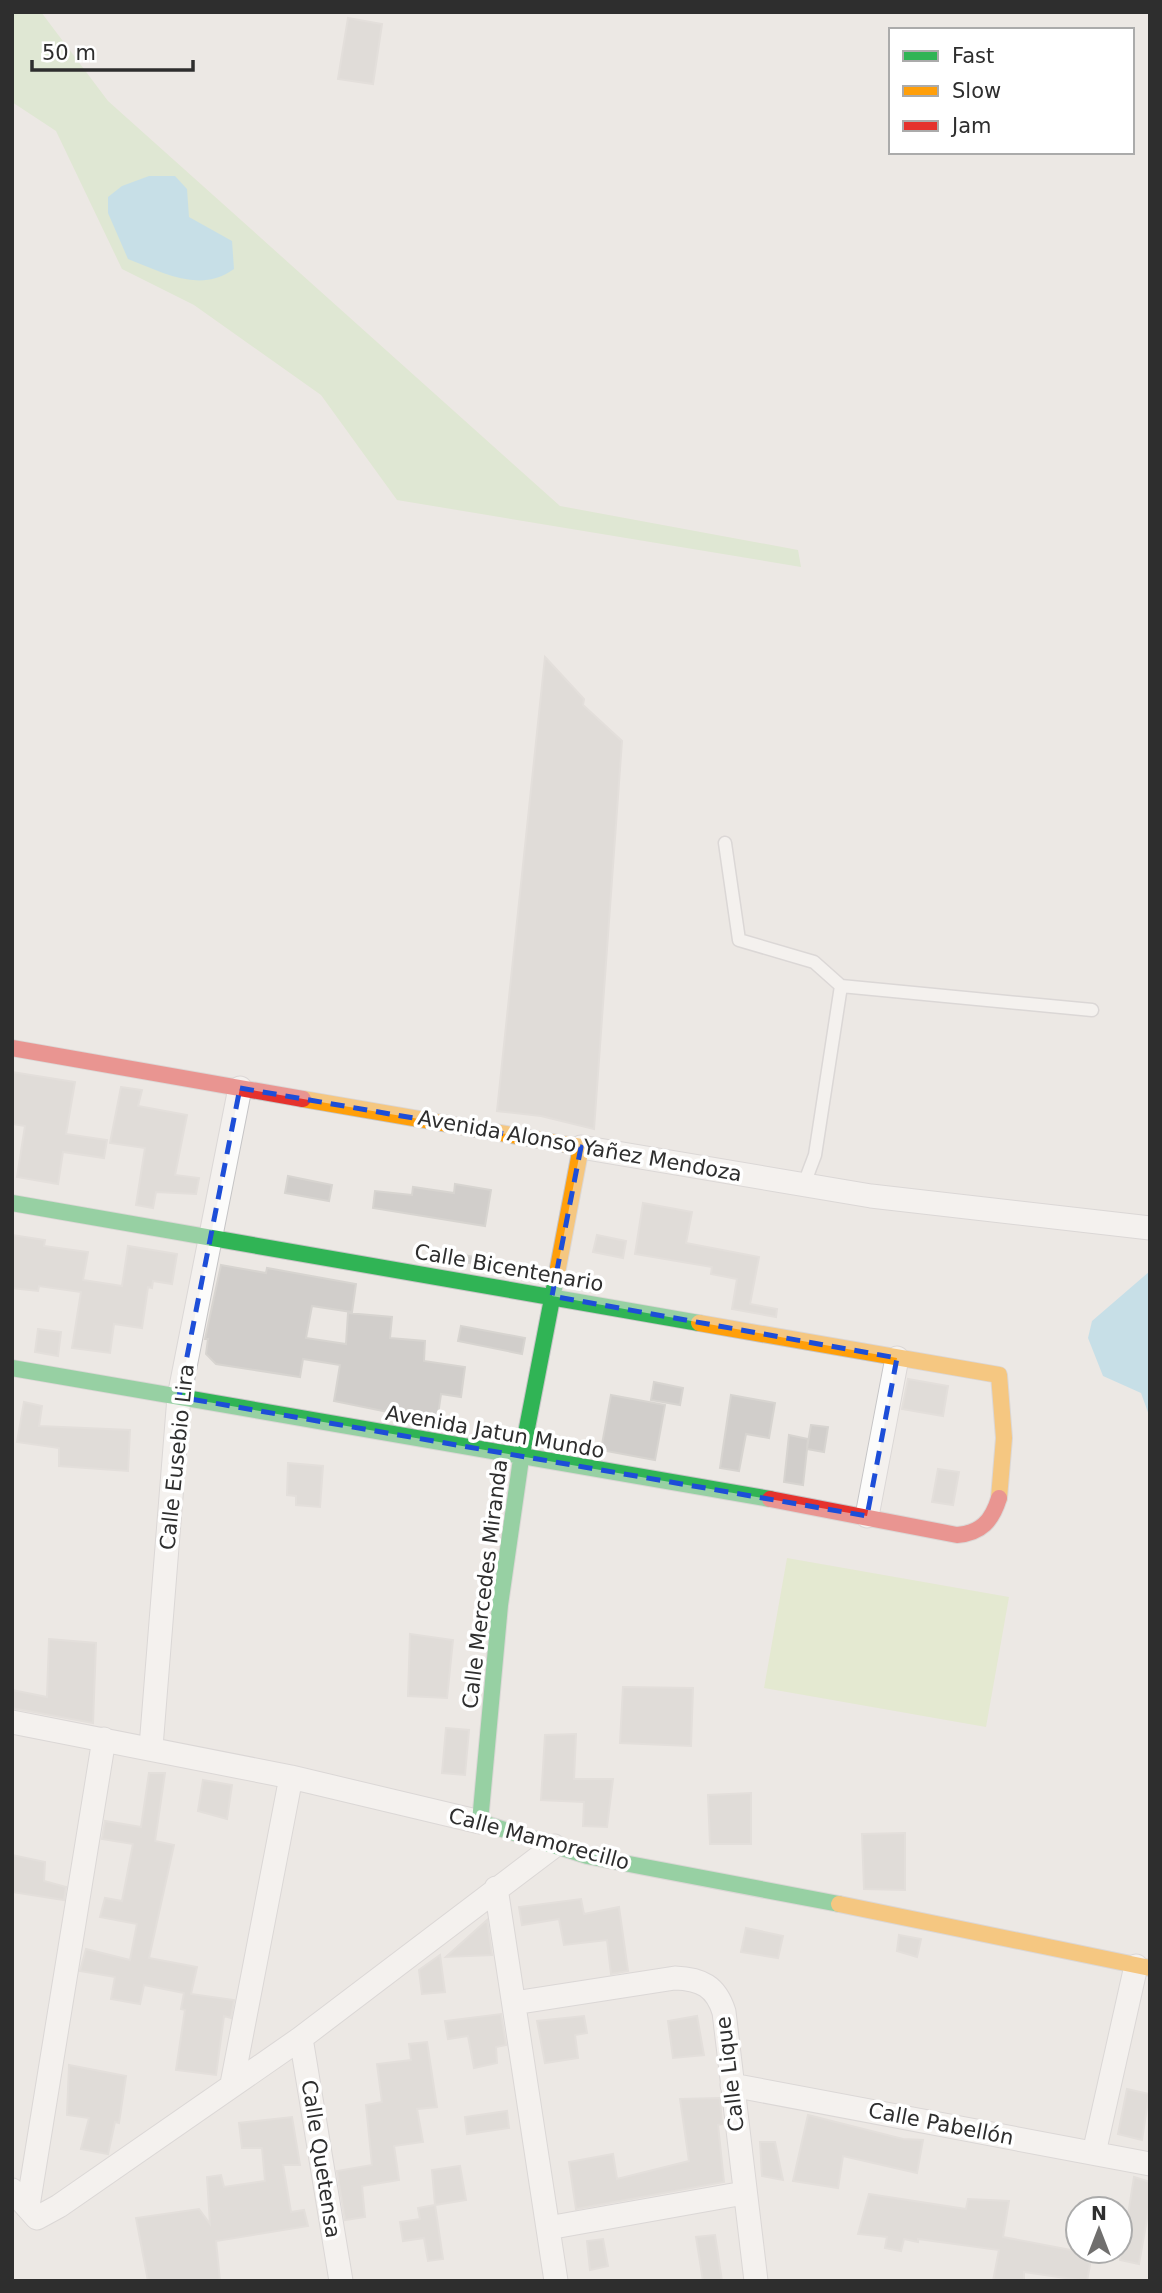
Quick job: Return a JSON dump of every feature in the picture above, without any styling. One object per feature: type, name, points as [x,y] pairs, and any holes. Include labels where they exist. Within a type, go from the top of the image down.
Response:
[{"type":"street","name":"Avenida Alonso Yañez Mendoza","points":[[12,1048],[871,1196],[1150,1228]]},
{"type":"street","name":"Calle Eusebio Lira","points":[[151,1747],[179,1397],[240,1088]]},
{"type":"street","name":"Calle Mercedes Miranda","points":[[480,1822],[500,1605],[521,1459],[581,1147]]},
{"type":"street","name":"Calle Bicentenario","points":[[12,1203],[999,1375],[1006,1436],[1002,1484],[997,1506],[988,1525],[971,1534]]},
{"type":"street","points":[[867,1516],[897,1358]]},
{"type":"street","name":"Avenida Jatun Mundo","points":[[12,1368],[521,1459],[867,1516],[949,1534],[971,1534]]},
{"type":"street","name":"Calle Mamorecillo","points":[[12,1722],[151,1747],[291,1777],[480,1822],[587,1856],[956,1927],[1143,1967]]},
{"type":"street","points":[[104,1738],[20,2198],[37,2218],[59,2206],[301,2038],[554,1846]]},
{"type":"street","points":[[232,2084],[291,1777]]},
{"type":"street","points":[[496,1888],[556,2281]]},
{"type":"street","points":[[1094,2153],[1143,1967]]},
{"type":"street","name":"Calle Lique","points":[[513,2003],[675,1978],[708,1984],[719,1996],[724,2012],[756,2281]]},
{"type":"street","name":"Calle Quetensa","points":[[301,2038],[341,2281]]},
{"type":"street","name":"Calle Pabellón","points":[[732,2085],[1150,2164]]},
{"type":"street","points":[[548,2228],[744,2193]]},
{"type":"lane","points":[[725,843],[739,940],[814,962],[841,986],[1092,1010]]},
{"type":"lane","points":[[804,1184],[815,1155],[841,986]]},
{"type":"highlighted area","points":[[240,1088],[581,1147],[552,1296],[897,1358],[867,1516],[179,1397]]},
{"type":"green space","points":[[12,12],[41,12],[108,101],[560,506],[798,550],[801,567],[397,500],[321,395],[194,305],[122,269],[56,131],[12,102]]},
{"type":"green space","points":[[787,1558],[1009,1597],[986,1727],[764,1688]]},
{"type":"water","points":[[149,176],[175,176],[187,189],[189,217],[232,241],[234,269],[208,280],[194,280],[168,274],[128,259],[108,213],[108,197],[122,186]]},
{"type":"water","points":[[1150,1271],[1150,1418],[1141,1393],[1103,1376],[1088,1338],[1092,1321]]},
{"type":"building","points":[[348,18],[382,24],[373,84],[338,79]]},
{"type":"building","points":[[545,657],[584,699],[583,705],[622,741],[594,1129],[541,1116],[497,1111]]},
{"type":"building","points":[[12,1072],[75,1082],[66,1134],[107,1140],[104,1158],[63,1152],[58,1184],[17,1177],[25,1126],[12,1124]]},
{"type":"building","points":[[121,1087],[142,1090],[138,1106],[187,1115],[175,1175],[199,1178],[196,1194],[156,1192],[153,1208],[136,1205],[145,1148],[110,1143]]},
{"type":"building","points":[[288,1176],[332,1185],[329,1201],[285,1193]]},
{"type":"building","points":[[455,1184],[491,1190],[485,1226],[373,1208],[375,1191],[412,1195],[413,1187],[454,1193]]},
{"type":"building","points":[[643,1203],[692,1212],[686,1243],[759,1257],[750,1304],[777,1309],[776,1317],[732,1309],[737,1279],[711,1274],[712,1267],[635,1254]]},
{"type":"building","points":[[12,1235],[45,1240],[44,1246],[88,1252],[83,1280],[122,1286],[128,1246],[177,1254],[172,1284],[153,1281],[152,1288],[148,1287],[142,1328],[114,1324],[110,1353],[72,1348],[81,1292],[39,1286],[38,1291],[12,1288]]},
{"type":"building","points":[[597,1235],[626,1241],[623,1258],[593,1252]]},
{"type":"building","points":[[464,1255],[530,1268],[529,1274],[463,1262]]},
{"type":"building","points":[[221,1265],[266,1273],[267,1268],[356,1284],[352,1312],[312,1306],[306,1338],[346,1344],[348,1313],[392,1317],[390,1338],[425,1341],[424,1361],[465,1367],[461,1397],[441,1394],[437,1422],[334,1401],[340,1365],[303,1359],[300,1377],[216,1364],[206,1354],[208,1339],[205,1339]]},
{"type":"building","points":[[461,1326],[525,1338],[522,1354],[458,1341]]},
{"type":"building","points":[[38,1329],[61,1332],[58,1356],[35,1352]]},
{"type":"building","points":[[908,1379],[948,1386],[943,1416],[902,1409]]},
{"type":"building","points":[[654,1382],[683,1388],[680,1405],[651,1400]]},
{"type":"building","points":[[611,1395],[665,1405],[655,1460],[601,1450]]},
{"type":"building","points":[[731,1395],[775,1403],[769,1438],[746,1434],[739,1471],[720,1468]]},
{"type":"building","points":[[24,1402],[42,1406],[39,1426],[130,1430],[128,1471],[59,1466],[59,1448],[17,1442]]},
{"type":"building","points":[[811,1425],[828,1427],[824,1452],[807,1449],[803,1485],[784,1482],[789,1435],[808,1439],[807,1448]]},
{"type":"building","points":[[288,1463],[323,1466],[320,1507],[296,1505],[296,1496],[287,1495]]},
{"type":"building","points":[[938,1469],[959,1472],[953,1505],[932,1502]]},
{"type":"building","points":[[410,1634],[453,1640],[447,1698],[408,1696]]},
{"type":"building","points":[[49,1639],[96,1643],[93,1723],[12,1708],[12,1690],[47,1697]]},
{"type":"building","points":[[623,1687],[693,1688],[691,1746],[620,1743]]},
{"type":"building","points":[[446,1728],[469,1730],[465,1775],[442,1773]]},
{"type":"building","points":[[576,1734],[574,1779],[613,1779],[607,1827],[583,1826],[584,1802],[541,1800],[545,1735]]},
{"type":"building","points":[[149,1773],[165,1773],[155,1841],[174,1845],[149,1958],[197,1967],[191,1994],[234,2000],[231,2018],[224,2016],[216,2075],[176,2070],[185,2010],[181,2009],[184,1993],[144,1985],[140,2004],[111,1999],[115,1977],[80,1971],[86,1949],[130,1960],[137,1924],[100,1917],[105,1898],[122,1901],[133,1844],[102,1839],[105,1821],[141,1827]]},
{"type":"building","points":[[203,1780],[232,1785],[227,1819],[198,1811]]},
{"type":"building","points":[[751,1793],[751,1844],[710,1844],[708,1795]]},
{"type":"building","points":[[905,1833],[905,1890],[864,1889],[862,1834]]},
{"type":"building","points":[[12,1855],[45,1862],[44,1881],[66,1887],[64,1900],[12,1892]]},
{"type":"building","points":[[581,1899],[584,1914],[619,1907],[628,1971],[611,1974],[607,1940],[564,1945],[559,1919],[522,1925],[519,1907]]},
{"type":"building","points":[[487,1920],[492,1955],[446,1957]]},
{"type":"building","points":[[746,1928],[783,1936],[778,1958],[741,1952]]},
{"type":"building","points":[[899,1935],[921,1939],[917,1957],[897,1951]]},
{"type":"building","points":[[440,1955],[445,1992],[422,1994],[419,1970]]},
{"type":"building","points":[[501,2014],[506,2045],[496,2047],[497,2063],[474,2068],[468,2036],[448,2039],[445,2021]]},
{"type":"building","points":[[584,2016],[587,2033],[575,2035],[578,2058],[545,2063],[537,2021]]},
{"type":"building","points":[[697,2016],[704,2055],[673,2058],[668,2021]]},
{"type":"building","points":[[427,2042],[437,2107],[417,2109],[423,2142],[394,2146],[399,2180],[362,2186],[365,2217],[345,2220],[337,2171],[372,2165],[366,2105],[382,2102],[377,2064],[411,2060],[409,2044]]},
{"type":"building","points":[[69,2065],[126,2076],[119,2123],[115,2122],[108,2154],[81,2149],[89,2118],[67,2115]]},
{"type":"building","points":[[1127,2089],[1149,2094],[1142,2140],[1118,2134]]},
{"type":"building","points":[[720,2098],[722,2124],[718,2125],[724,2182],[576,2209],[569,2162],[613,2154],[617,2179],[689,2161],[680,2099]]},
{"type":"building","points":[[507,2111],[509,2128],[467,2134],[465,2117]]},
{"type":"building","points":[[808,2115],[903,2139],[923,2140],[917,2173],[843,2156],[838,2188],[793,2181]]},
{"type":"building","points":[[292,2117],[300,2165],[283,2165],[291,2212],[304,2210],[308,2226],[216,2241],[220,2281],[148,2281],[136,2218],[199,2209],[210,2224],[207,2177],[221,2175],[224,2187],[265,2181],[262,2148],[242,2148],[239,2123]]},
{"type":"building","points":[[760,2142],[775,2142],[783,2180],[762,2176]]},
{"type":"building","points":[[460,2166],[466,2200],[435,2205],[432,2170]]},
{"type":"building","points":[[1134,2177],[1150,2182],[1150,2202],[1139,2264],[1134,2263],[1134,2195],[1131,2195]]},
{"type":"building","points":[[869,2194],[966,2209],[968,2199],[1009,2201],[1003,2237],[1064,2249],[1064,2265],[1090,2265],[1087,2281],[1024,2272],[1024,2281],[993,2281],[999,2250],[904,2239],[901,2251],[885,2248],[887,2237],[858,2234]]},
{"type":"building","points":[[435,2205],[443,2259],[428,2261],[424,2238],[403,2241],[400,2222],[420,2219],[418,2208]]},
{"type":"building","points":[[715,2235],[722,2281],[703,2281],[696,2237]]},
{"type":"building","points":[[603,2239],[608,2266],[590,2270],[587,2241]]},
{"type":"traffic: fast","points":[[12,1203],[699,1323]]},
{"type":"traffic: fast","points":[[557,1273],[521,1459],[500,1605],[480,1822],[587,1856],[839,1904]]},
{"type":"traffic: fast","points":[[12,1368],[770,1499]]},
{"type":"traffic: slow","points":[[303,1099],[581,1147],[557,1273]]},
{"type":"traffic: slow","points":[[699,1323],[999,1375],[1004,1438],[999,1498]]},
{"type":"traffic: slow","points":[[839,1904],[1150,1968]]},
{"type":"traffic: jam","points":[[12,1048],[303,1099]]},
{"type":"traffic: jam","points":[[770,1499],[957,1535],[973,1532],[984,1524],[993,1513],[999,1498]]}]
